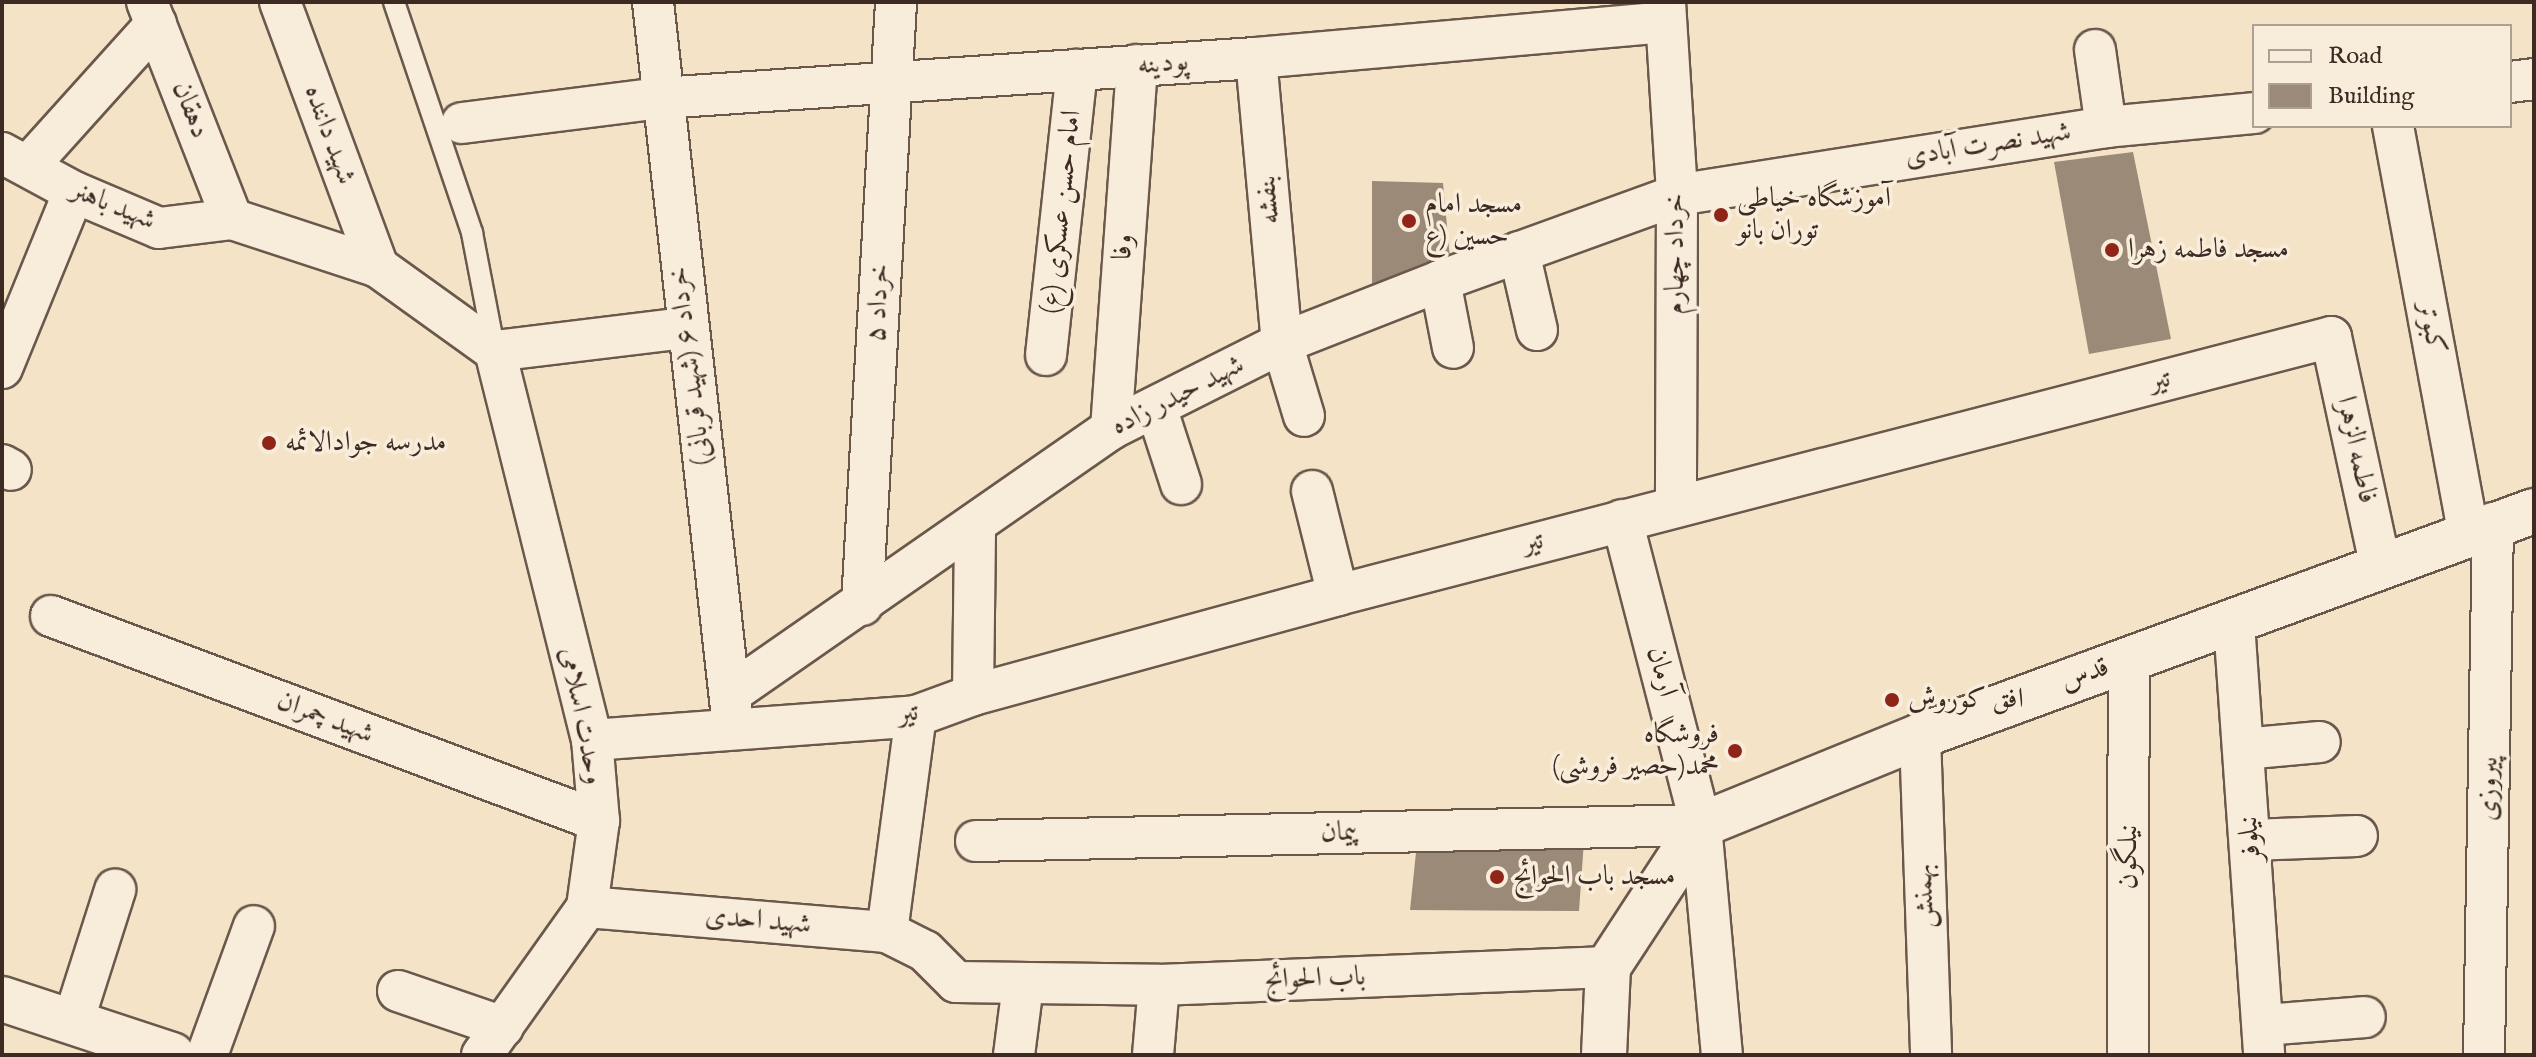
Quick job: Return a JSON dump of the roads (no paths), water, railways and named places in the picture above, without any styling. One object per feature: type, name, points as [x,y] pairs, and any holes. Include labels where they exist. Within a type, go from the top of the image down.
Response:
[{"type":"street","name":"شهید داننده","points":[[280,2],[378,267]]},
{"type":"street","name":"خرداد ۶ (شهید قربانی)","points":[[653,2],[686,328],[732,712]]},
{"type":"street","name":"خرداد ۵","points":[[862,605],[896,2]]},
{"type":"street","name":"پودینه","points":[[462,123],[661,98],[891,80],[1256,58],[1665,12]]},
{"type":"street","name":"خرداد چهارم","points":[[1665,12],[1677,195],[1676,506]]},
{"type":"street","points":[[15,159],[151,13]]},
{"type":"street","name":"دهقان","points":[[151,13],[232,219]]},
{"type":"street","points":[[2095,50],[2106,127]]},
{"type":"street","name":"بنفشه","points":[[1256,58],[1282,343],[1304,416]]},
{"type":"street","name":"وفا","points":[[1111,429],[1137,65]]},
{"type":"street","name":"امام حسن عسکری (ع)","points":[[1046,355],[1077,70]]},
{"type":"street","points":[[2512,82],[2534,79]]},
{"type":"street","name":"شهید نصرت آبادی","points":[[1677,195],[2106,127],[2252,113]]},
{"type":"street","name":"کبوتر","points":[[2394,128],[2499,521]]},
{"type":"street","name":"شهید باهنر","points":[[15,159],[74,192],[159,228],[232,219]]},
{"type":"street","points":[[2,368],[74,192]]},
{"type":"street","name":"شهید حیدر زاده","points":[[732,712],[862,605],[1111,429],[1282,343],[1440,281],[1677,195]]},
{"type":"street","points":[[232,219],[378,267],[495,351],[686,328]]},
{"type":"street","points":[[1519,252],[1537,330]]},
{"type":"street","points":[[1440,281],[1453,348]]},
{"type":"street","name":"تیر","points":[[592,740],[732,712],[916,716],[973,695],[1338,595],[2331,337]]},
{"type":"street","name":"فاطمه الزهرا","points":[[2331,337],[2380,564]]},
{"type":"street","name":"وحدت اسلامی","points":[[492,1041],[587,907],[599,821],[592,740],[495,351]]},
{"type":"street","points":[[1156,407],[1181,484]]},
{"type":"street","points":[[1312,491],[1338,595]]},
{"type":"street","name":"آرمان","points":[[1622,520],[1701,825],[1722,1055]]},
{"type":"street","name":"قدس","points":[[1701,825],[1920,736],[2129,658],[2234,623],[2380,564],[2499,521]]},
{"type":"street","name":"پیروزی","points":[[2484,1055],[2499,521]]},
{"type":"street","points":[[973,695],[975,525]]},
{"type":"street","name":"شهید چمران","points":[[51,616],[599,821]]},
{"type":"street","name":"نیلوفر","points":[[2234,623],[2264,1040]]},
{"type":"street","name":"نیلگون","points":[[2128,1055],[2129,658]]},
{"type":"street","points":[[887,932],[916,716]]},
{"type":"street","name":"بهمنش","points":[[1920,736],[1931,1055]]},
{"type":"street","points":[[2243,749],[2320,742]]},
{"type":"street","points":[[1604,1055],[1608,967],[1701,825]]},
{"type":"street","name":"پیمان","points":[[976,841],[1701,825]]},
{"type":"street","points":[[2251,840],[2357,836]]},
{"type":"street","points":[[73,1022],[115,890]]},
{"type":"street","name":"شهید احدی","points":[[587,907],[887,932],[925,951],[956,982],[1023,985]]},
{"type":"street","points":[[207,1055],[254,926]]},
{"type":"street","name":"باب الحوائج","points":[[1023,985],[1159,985],[1608,967]]},
{"type":"street","points":[[1014,1055],[1023,985]]},
{"type":"street","points":[[1153,1055],[1159,985]]},
{"type":"street","points":[[398,991],[492,1041]]},
{"type":"street","points":[[2,999],[172,1055]]},
{"type":"street","points":[[2264,1040],[2365,1017]]},
{"type":"lane","points":[[394,2],[472,233],[495,351]]},
{"type":"place","name":"آموزشگاه خیاطی توران بانو","points":[[1721,215]]},
{"type":"place","name":"مسجد امام حسین (ع","points":[[1409,221]]},
{"type":"place","name":"مسجد فاطمه زهرا","points":[[2112,250]]},
{"type":"place","name":"مدرسه جوادالائمه","points":[[269,443]]},
{"type":"place","name":"افق کوروش","points":[[1892,700]]},
{"type":"place","name":"فروشگاه محمد(حصیر فروشی)","points":[[1735,751]]},
{"type":"place","name":"مسجد باب الحوائج","points":[[1497,877]]}]
